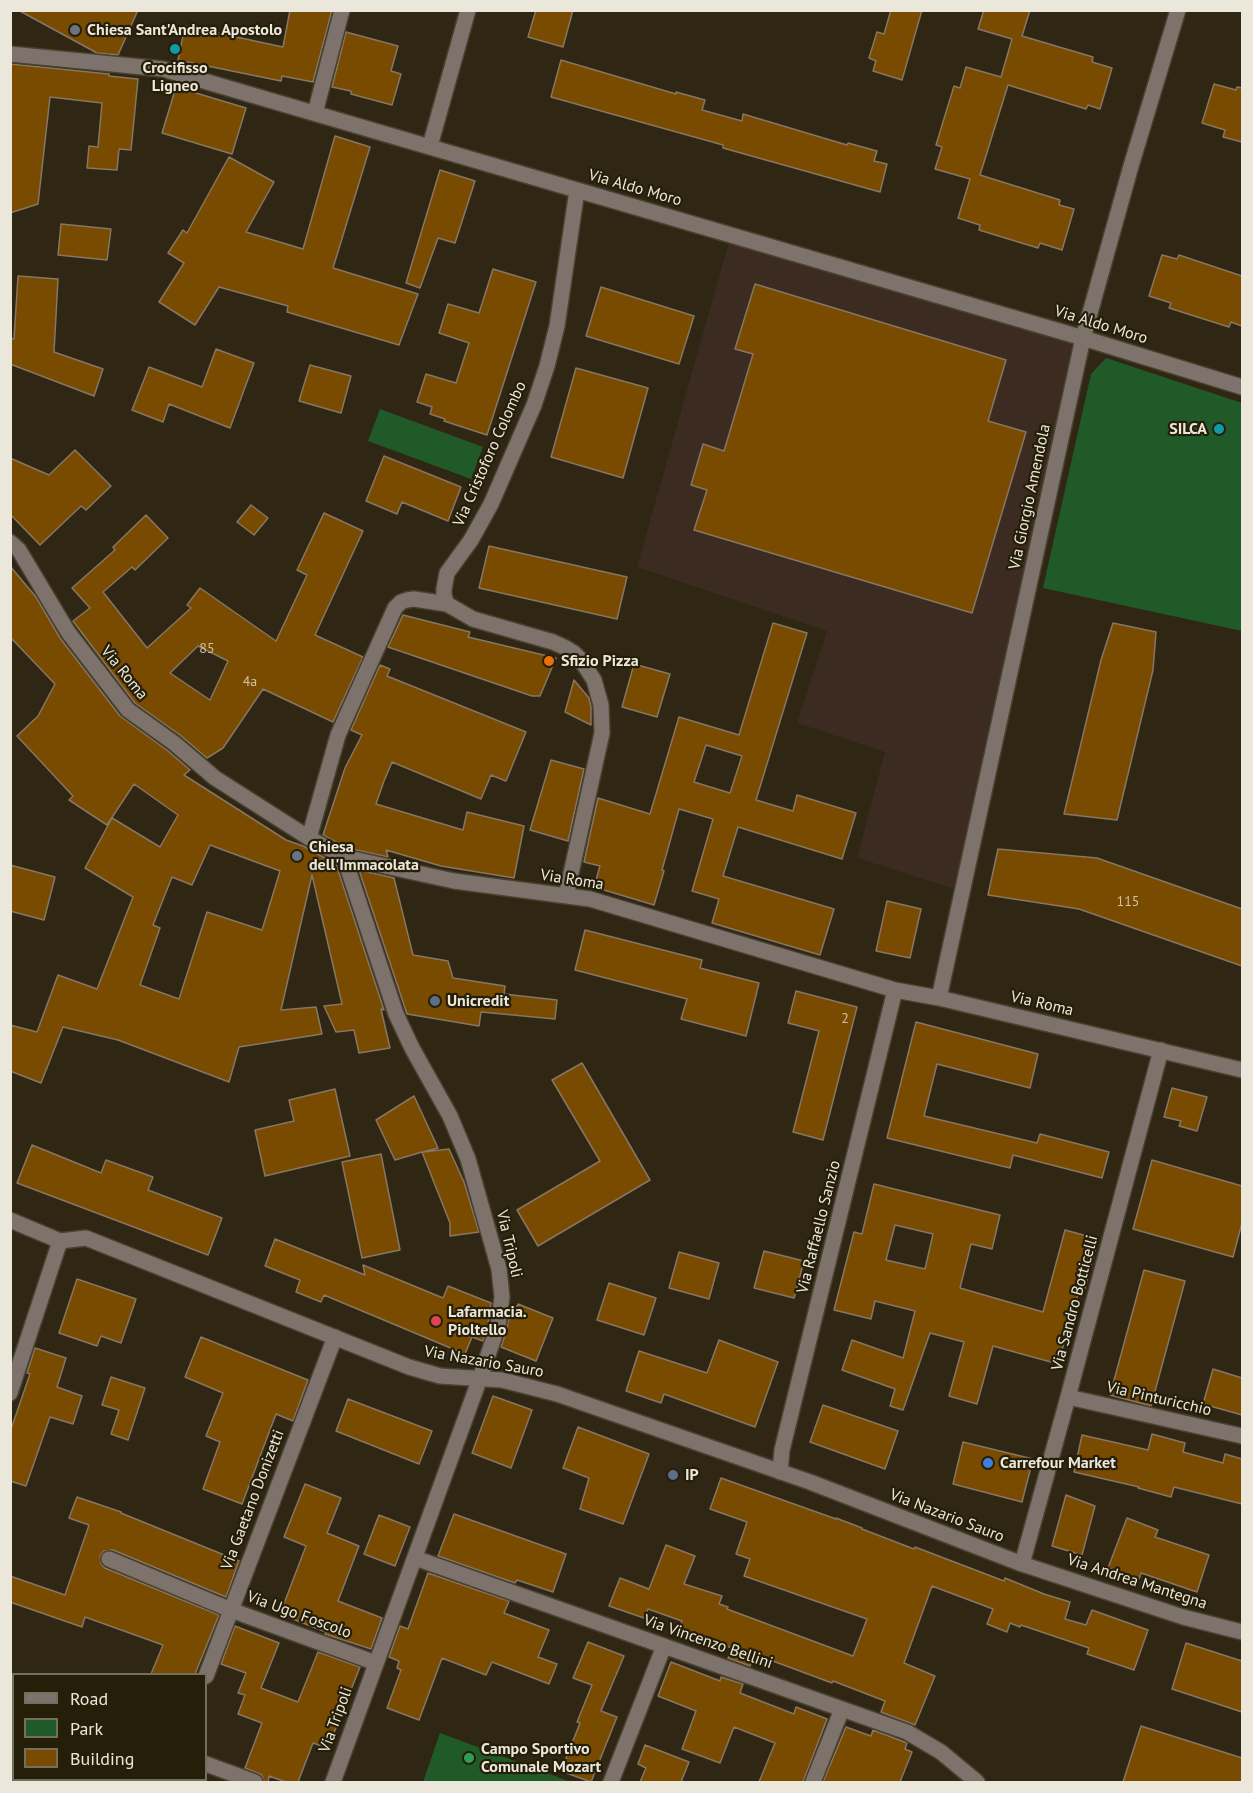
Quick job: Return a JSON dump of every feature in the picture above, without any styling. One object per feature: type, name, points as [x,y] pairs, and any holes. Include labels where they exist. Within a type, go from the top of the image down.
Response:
[{"type":"street","points":[[315,112],[342,10]]},
{"type":"street","points":[[430,146],[468,10]]},
{"type":"street","name":"Via Giorgio Amendola","points":[[939,998],[1083,338],[1178,10]]},
{"type":"street","name":"Via Aldo Moro","points":[[10,54],[163,69],[1083,338],[1242,387]]},
{"type":"street","name":"Via Cristoforo Colombo","points":[[447,604],[444,589],[447,573],[471,540],[484,517],[542,385],[557,326],[577,190]]},
{"type":"street","name":"Via Roma","points":[[10,542],[19,550],[68,632],[128,710],[174,743],[215,778],[309,838],[344,857],[454,881],[590,899],[896,990],[939,998],[1242,1070]]},
{"type":"street","points":[[309,838],[338,735],[395,608],[401,602],[414,599],[447,604],[473,620],[564,647],[581,660],[594,680],[601,705],[602,733],[566,896]]},
{"type":"street","name":"Via Tripoli","points":[[333,1782],[480,1378],[500,1319],[502,1288],[473,1174],[463,1145],[396,1014],[344,857]]},
{"type":"street","name":"Via Raffaello Sanzio","points":[[780,1472],[782,1450],[896,990]]},
{"type":"street","name":"Via Sandro Botticelli","points":[[1022,1564],[1161,1050]]},
{"type":"street","name":"Via Nazario Sauro","points":[[10,1220],[60,1241],[86,1238],[409,1367],[440,1376],[480,1378],[519,1384],[557,1394],[780,1472],[1022,1564]]},
{"type":"street","points":[[10,1393],[60,1241]]},
{"type":"street","name":"Via Gaetano Donizetti","points":[[207,1673],[335,1337]]},
{"type":"street","name":"Via Pinturicchio","points":[[1068,1397],[1242,1437]]},
{"type":"street","name":"Via Vincenzo Bellini","points":[[415,1558],[906,1732],[941,1752],[977,1782]]},
{"type":"street","name":"Via Ugo Foscolo","points":[[109,1559],[231,1610],[376,1663]]},
{"type":"street","name":"Via Andrea Mantegna","points":[[1022,1564],[1183,1617],[1242,1632]]},
{"type":"street","points":[[612,1782],[664,1646]]},
{"type":"street","points":[[813,1782],[842,1708]]},
{"type":"street","points":[[207,1764],[255,1782]]},
{"type":"shaded area","points":[[731,235],[1083,338],[961,891],[857,858],[885,752],[797,723],[827,631],[637,567]]},
{"type":"green space","points":[[1106,358],[1242,403],[1242,631],[1043,588],[1091,374]]},
{"type":"green space","points":[[380,409],[483,447],[471,479],[368,441]]},
{"type":"green space","name":"Campo Sportivo Comunale Mozart","points":[[440,1733],[571,1782],[423,1782]]},
{"type":"building","points":[[18,10],[138,10],[118,55],[97,53]]},
{"type":"building","points":[[290,10],[332,10],[313,82],[282,76],[281,81],[178,60],[185,26],[283,47]]},
{"type":"building","points":[[536,10],[573,10],[563,47],[528,37]]},
{"type":"building","points":[[891,10],[922,10],[902,80],[873,71],[876,61],[869,58],[877,32],[884,34]]},
{"type":"building","points":[[984,10],[1030,10],[1022,36],[1093,57],[1092,62],[1112,68],[1100,109],[1088,105],[1086,109],[1008,85],[980,175],[1060,200],[1059,205],[1074,209],[1062,250],[1040,243],[1038,248],[979,230],[980,225],[958,218],[970,179],[935,169],[942,147],[936,145],[954,86],[960,88],[966,67],[1001,77],[1012,39],[978,29]]},
{"type":"building","points":[[346,32],[398,46],[391,71],[401,74],[392,105],[332,87]]},
{"type":"building","points":[[561,60],[676,94],[676,92],[705,100],[702,110],[742,121],[743,114],[847,145],[848,143],[877,151],[874,161],[887,164],[880,192],[551,97]]},
{"type":"building","points":[[10,64],[138,79],[131,150],[119,149],[117,170],[87,168],[89,146],[98,147],[102,103],[50,97],[38,204],[10,213]]},
{"type":"building","points":[[1214,84],[1236,90],[1237,87],[1242,88],[1242,142],[1223,137],[1225,130],[1202,123]]},
{"type":"building","points":[[176,87],[246,108],[232,154],[162,133]]},
{"type":"building","points":[[335,136],[370,147],[333,268],[418,294],[399,345],[287,312],[288,306],[219,287],[195,325],[159,302],[184,263],[168,253],[183,230],[187,233],[229,157],[274,182],[246,232],[303,249]]},
{"type":"building","points":[[440,170],[475,181],[455,243],[438,238],[420,288],[406,283]]},
{"type":"building","points":[[61,224],[111,229],[107,260],[58,255]]},
{"type":"building","points":[[1162,255],[1177,259],[1179,255],[1242,276],[1242,326],[1231,322],[1229,327],[1169,308],[1171,303],[1149,296]]},
{"type":"building","points":[[493,269],[536,282],[487,435],[444,421],[445,419],[430,414],[432,407],[417,402],[426,374],[456,383],[469,343],[439,333],[448,304],[479,313]]},
{"type":"building","points":[[18,276],[58,279],[54,352],[103,369],[94,396],[10,364],[10,338],[14,339]]},
{"type":"building","points":[[755,284],[1006,360],[988,421],[1026,432],[972,613],[694,530],[707,490],[691,485],[703,444],[724,451],[753,354],[735,349]]},
{"type":"building","points":[[601,287],[694,316],[679,364],[586,336]]},
{"type":"building","points":[[216,349],[254,363],[230,428],[169,404],[163,422],[132,410],[149,367],[202,387]]},
{"type":"building","points":[[310,365],[351,376],[341,413],[299,401]]},
{"type":"building","points":[[576,368],[648,388],[623,478],[551,457]]},
{"type":"building","points":[[75,450],[111,486],[86,510],[81,506],[40,545],[10,514],[10,458],[49,475]]},
{"type":"building","points":[[384,456],[461,487],[448,521],[402,502],[397,514],[366,501]]},
{"type":"building","points":[[251,505],[268,518],[254,535],[237,522]]},
{"type":"building","points":[[324,513],[363,531],[315,635],[363,657],[333,722],[263,689],[223,748],[207,758],[180,735],[135,703],[73,621],[90,608],[72,588],[115,550],[113,547],[146,515],[168,538],[135,570],[132,567],[103,592],[147,648],[191,608],[187,605],[200,588],[276,641],[307,575],[297,570]],"holes":[[[198,646],[228,661],[210,700],[170,673]]]},
{"type":"building","points":[[489,546],[627,577],[617,619],[479,588]]},
{"type":"building","points":[[10,566],[36,597],[60,638],[120,716],[190,770],[184,775],[286,840],[303,846],[336,864],[384,1010],[381,1009],[390,1048],[359,1053],[354,1030],[336,1032],[324,1006],[342,1004],[312,875],[281,1010],[316,1007],[322,1034],[239,1047],[229,1082],[118,1040],[63,1027],[41,1083],[10,1071],[10,1025],[37,1032],[58,975],[97,989],[133,897],[85,868],[112,818],[160,847],[178,815],[134,784],[107,825],[69,800],[73,796],[17,736],[38,716],[55,684],[10,637]],"holes":[[[210,845],[280,871],[262,930],[207,912],[179,999],[140,985],[160,928],[153,925],[172,877],[192,885]]]},
{"type":"building","points":[[403,615],[470,632],[468,637],[556,658],[540,696],[532,696],[388,647]]},
{"type":"building","points":[[773,623],[807,633],[756,800],[793,811],[797,795],[856,813],[842,859],[738,827],[723,876],[834,909],[820,955],[712,923],[719,899],[692,891],[713,819],[679,809],[654,905],[594,887],[600,866],[584,862],[598,798],[650,814],[679,717],[739,735]],"holes":[[[706,745],[742,756],[730,793],[694,782]]]},
{"type":"building","points":[[1113,623],[1156,632],[1153,670],[1117,820],[1064,814],[1101,660]]},
{"type":"building","points":[[634,664],[670,674],[657,717],[622,707]]},
{"type":"building","points":[[380,665],[390,669],[387,676],[526,732],[506,781],[491,775],[481,799],[392,762],[376,804],[463,830],[467,812],[524,826],[514,878],[441,866],[386,850],[388,857],[347,848],[323,835],[345,768],[362,735],[351,730]]},
{"type":"building","points":[[574,680],[589,698],[591,725],[565,712]]},
{"type":"building","points":[[551,760],[584,769],[568,841],[530,830]]},
{"type":"building","points":[[998,849],[1097,858],[1242,909],[1242,966],[1079,909],[988,895]]},
{"type":"building","points":[[10,865],[55,877],[44,920],[10,911]]},
{"type":"building","points":[[359,870],[394,878],[413,955],[448,961],[453,978],[505,986],[504,994],[557,1000],[555,1019],[481,1012],[479,1026],[407,1014]]},
{"type":"building","points":[[887,901],[921,909],[910,958],[876,951]]},
{"type":"building","points":[[585,930],[702,960],[700,968],[759,983],[746,1036],[681,1019],[687,999],[575,970]]},
{"type":"building","points":[[796,991],[857,1007],[823,1140],[793,1132],[819,1031],[788,1023]]},
{"type":"building","points":[[916,1022],[1038,1054],[1030,1088],[937,1064],[924,1116],[1037,1143],[1040,1134],[1109,1152],[1102,1178],[1013,1155],[1010,1168],[887,1138]]},
{"type":"building","points":[[582,1063],[650,1180],[538,1246],[517,1210],[600,1161],[552,1080]]},
{"type":"building","points":[[1172,1088],[1207,1097],[1197,1131],[1179,1126],[1181,1121],[1164,1117]]},
{"type":"building","points":[[335,1089],[350,1156],[265,1176],[255,1130],[294,1121],[289,1100]]},
{"type":"building","points":[[414,1096],[438,1148],[423,1152],[449,1149],[464,1182],[479,1232],[450,1236],[450,1223],[422,1152],[395,1160],[376,1120]]},
{"type":"building","points":[[32,1145],[101,1173],[106,1160],[153,1177],[148,1190],[222,1218],[208,1255],[17,1183]]},
{"type":"building","points":[[381,1154],[400,1250],[362,1258],[342,1162]]},
{"type":"building","points":[[1152,1160],[1242,1186],[1242,1223],[1233,1257],[1133,1229]]},
{"type":"building","points":[[874,1184],[1000,1215],[992,1249],[971,1244],[960,1288],[1043,1312],[1065,1230],[1098,1239],[1085,1288],[1080,1287],[1058,1364],[993,1346],[977,1404],[949,1396],[964,1342],[930,1333],[903,1410],[890,1406],[895,1389],[842,1370],[852,1340],[903,1358],[915,1311],[875,1301],[871,1319],[834,1310],[854,1232],[862,1234]],"holes":[[[895,1225],[933,1234],[925,1269],[886,1260]]]},
{"type":"building","points":[[275,1239],[365,1275],[363,1265],[443,1298],[448,1286],[491,1303],[483,1341],[472,1337],[465,1354],[324,1295],[321,1302],[296,1292],[300,1280],[265,1266]]},
{"type":"building","points":[[764,1251],[804,1261],[794,1298],[754,1288]]},
{"type":"building","points":[[679,1252],[719,1263],[709,1299],[669,1288]]},
{"type":"building","points":[[1144,1270],[1185,1281],[1151,1406],[1110,1395]]},
{"type":"building","points":[[77,1279],[136,1299],[121,1343],[101,1336],[97,1346],[59,1333]]},
{"type":"building","points":[[609,1283],[656,1298],[644,1335],[597,1320]]},
{"type":"building","points":[[518,1304],[553,1318],[536,1361],[501,1347],[510,1311],[514,1313]]},
{"type":"building","points":[[201,1337],[308,1380],[293,1421],[276,1414],[242,1504],[203,1489],[220,1442],[206,1436],[223,1393],[185,1377]]},
{"type":"building","points":[[719,1340],[778,1362],[755,1427],[664,1394],[661,1403],[626,1391],[639,1351],[707,1373]]},
{"type":"building","points":[[35,1348],[66,1358],[57,1387],[82,1396],[73,1424],[50,1417],[26,1486],[10,1481],[10,1432],[30,1374],[27,1373]]},
{"type":"building","points":[[1213,1369],[1242,1378],[1242,1415],[1203,1404]]},
{"type":"building","points":[[111,1377],[145,1388],[128,1440],[111,1434],[119,1410],[102,1405]]},
{"type":"building","points":[[493,1396],[532,1410],[511,1468],[472,1453]]},
{"type":"building","points":[[348,1399],[432,1431],[419,1464],[336,1431]]},
{"type":"building","points":[[823,1405],[898,1431],[885,1469],[810,1442]]},
{"type":"building","points":[[578,1427],[649,1454],[623,1524],[580,1509],[589,1478],[563,1468]]},
{"type":"building","points":[[1152,1434],[1185,1443],[1183,1452],[1223,1463],[1225,1454],[1242,1459],[1242,1504],[1174,1487],[1171,1497],[1074,1472],[1082,1435],[1148,1450]]},
{"type":"building","points":[[963,1442],[1033,1459],[1022,1502],[953,1484]]},
{"type":"building","points":[[721,1478],[1004,1581],[1005,1578],[1070,1602],[1065,1619],[1086,1625],[1092,1610],[1148,1630],[1134,1670],[1087,1654],[1089,1648],[1021,1625],[1020,1627],[1010,1623],[1007,1632],[987,1624],[993,1609],[932,1586],[904,1663],[935,1676],[915,1725],[881,1712],[885,1701],[833,1681],[832,1683],[754,1654],[750,1666],[728,1658],[732,1648],[679,1630],[682,1621],[648,1609],[644,1618],[609,1606],[620,1578],[649,1589],[666,1545],[695,1556],[684,1584],[722,1596],[719,1604],[728,1607],[727,1609],[853,1656],[867,1619],[744,1576],[750,1559],[736,1554],[747,1522],[710,1509]]},
{"type":"building","points":[[305,1484],[341,1498],[327,1533],[359,1546],[338,1601],[382,1618],[371,1649],[325,1634],[326,1632],[280,1614],[306,1546],[284,1537]]},
{"type":"building","points":[[1066,1495],[1095,1506],[1082,1555],[1052,1546]]},
{"type":"building","points":[[77,1497],[121,1512],[239,1561],[226,1597],[113,1550],[104,1551],[100,1556],[101,1564],[105,1568],[219,1615],[195,1673],[151,1673],[163,1645],[85,1617],[82,1627],[10,1602],[10,1576],[65,1595],[89,1525],[69,1518]]},
{"type":"building","points":[[454,1514],[566,1554],[553,1592],[517,1580],[515,1583],[438,1556]]},
{"type":"building","points":[[379,1515],[410,1527],[395,1566],[364,1554]]},
{"type":"building","points":[[1127,1518],[1158,1530],[1155,1537],[1209,1555],[1197,1592],[1141,1573],[1139,1579],[1108,1568]]},
{"type":"building","points":[[428,1573],[509,1601],[504,1613],[549,1630],[538,1657],[557,1664],[549,1684],[492,1662],[486,1675],[442,1658],[419,1720],[387,1708],[401,1670],[397,1668],[399,1661],[389,1657],[400,1626],[408,1629]]},
{"type":"building","points":[[235,1626],[279,1643],[261,1688],[298,1702],[318,1652],[360,1667],[328,1748],[313,1743],[298,1782],[286,1782],[269,1776],[268,1782],[264,1782],[262,1775],[245,1768],[262,1723],[238,1714],[245,1695],[238,1693],[246,1673],[221,1664]]},
{"type":"building","points":[[588,1642],[624,1656],[601,1711],[617,1717],[591,1782],[561,1771],[592,1685],[573,1678]]},
{"type":"building","points":[[1186,1643],[1242,1661],[1242,1712],[1172,1689]]},
{"type":"building","points":[[671,1662],[720,1681],[721,1677],[743,1684],[740,1693],[794,1714],[796,1707],[827,1719],[803,1782],[759,1782],[775,1743],[734,1727],[720,1763],[682,1749],[696,1711],[658,1696]]},
{"type":"building","points":[[1141,1726],[1242,1758],[1242,1782],[1123,1782]]},
{"type":"building","points":[[846,1727],[871,1736],[873,1730],[907,1743],[905,1749],[912,1752],[900,1782],[823,1782]]},
{"type":"building","points":[[645,1745],[689,1762],[681,1782],[640,1782],[646,1768],[638,1764]]},
{"type":"place","name":"Chiesa Sant'Andrea Apostolo","points":[[75,30]]},
{"type":"place","name":"Crocifisso Ligneo","points":[[175,49]]},
{"type":"place","name":"SILCA","points":[[1219,429]]},
{"type":"place","name":"Sfizio Pizza","points":[[549,661]]},
{"type":"place","name":"Chiesa dell'Immacolata","points":[[297,856]]},
{"type":"place","name":"Unicredit","points":[[435,1001]]},
{"type":"place","name":"Lafarmacia. Pioltello","points":[[436,1321]]},
{"type":"place","name":"Carrefour Market","points":[[988,1463]]},
{"type":"place","name":"IP","points":[[673,1475]]},
{"type":"place","name":"Campo Sportivo Comunale Mozart","points":[[469,1758]]}]
